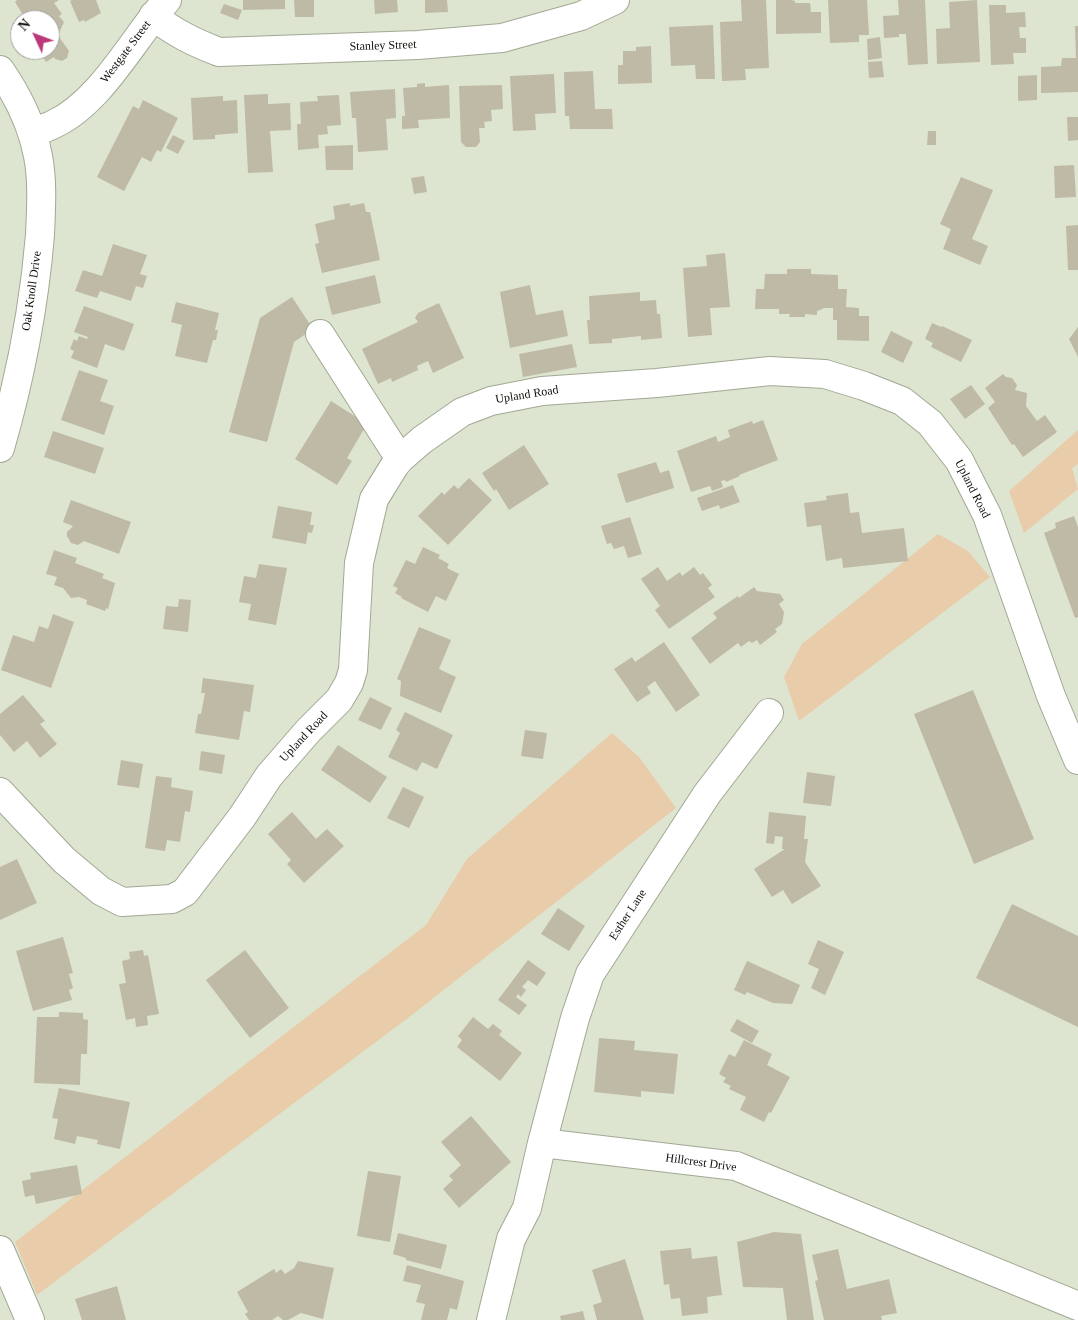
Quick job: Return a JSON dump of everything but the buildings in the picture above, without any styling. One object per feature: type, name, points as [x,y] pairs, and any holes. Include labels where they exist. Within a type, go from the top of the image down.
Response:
[{"type":"street","name":"Stanley Street","points":[[160,8],[174,32],[194,43],[219,52],[398,46],[502,38],[581,16],[615,0]]},
{"type":"street","name":"Westgate Street","points":[[32,132],[55,124],[81,105],[108,79],[160,8]]},
{"type":"street","name":"Oak Knoll Drive","points":[[0,70],[24,109],[32,132],[38,156],[42,208],[28,330],[0,448]]},
{"type":"street","points":[[320,334],[400,459]]},
{"type":"street","name":"Upland Road","points":[[0,792],[64,860],[101,891],[122,902],[172,899],[185,892],[242,817],[269,776],[308,731],[339,700],[349,682],[352,670],[359,563],[364,538],[374,499],[400,459],[422,440],[462,412],[491,401],[542,392],[657,384],[770,371],[824,374],[864,386],[902,401],[930,423],[959,460],[987,515],[1051,696],[1078,760]]},
{"type":"street","name":"Esther Lane","points":[[542,1143],[575,1018],[590,974],[707,794],[769,713]]},
{"type":"street","points":[[491,1320],[511,1239],[526,1208],[542,1143]]},
{"type":"street","name":"Hillcrest Drive","points":[[542,1143],[736,1166],[1078,1306]]},
{"type":"street","points":[[0,1250],[30,1320]]},
{"type":"shaded area","points":[[1078,430],[1078,464],[1072,468],[1078,489],[1024,533],[1009,491]]},
{"type":"shaded area","points":[[938,534],[968,551],[990,577],[799,721],[784,677],[802,644]]},
{"type":"shaded area","points":[[612,733],[639,757],[676,808],[408,1018],[37,1295],[15,1242],[426,925],[467,859]]}]
